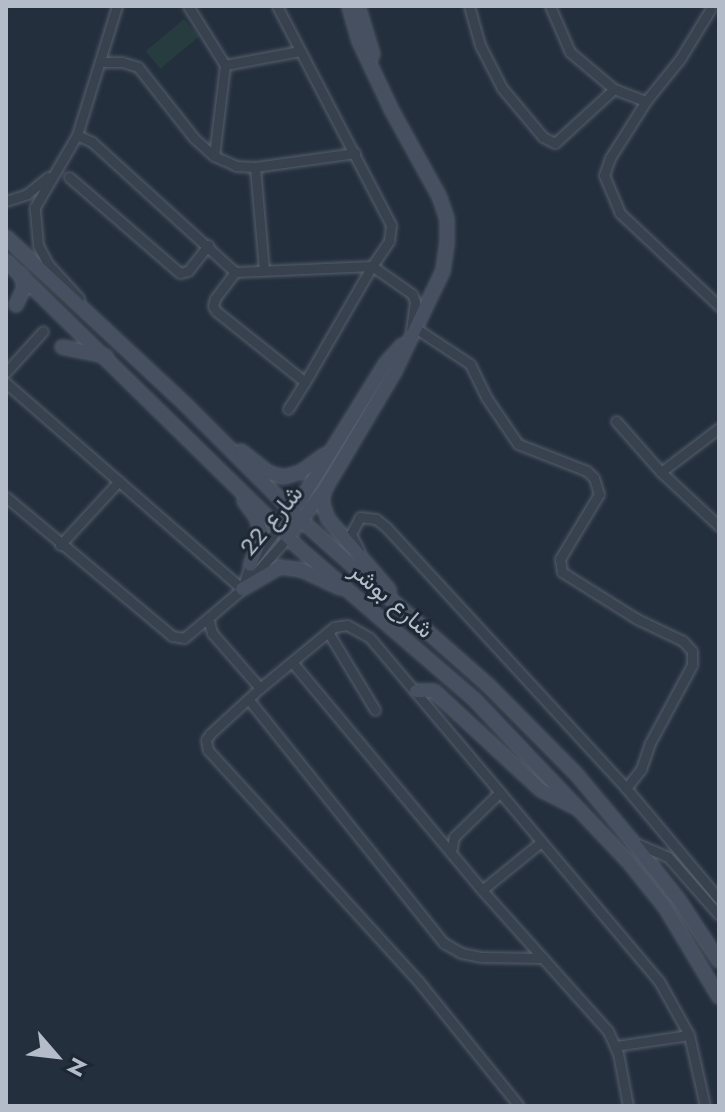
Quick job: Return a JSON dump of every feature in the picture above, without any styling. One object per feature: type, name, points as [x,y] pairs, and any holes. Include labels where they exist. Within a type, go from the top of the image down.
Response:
[{"type":"main road","name":"شارع 22","points":[[284,532],[325,489],[389,382],[443,271],[447,219],[439,196],[392,111],[359,41],[349,6]]},
{"type":"main road","points":[[358,6],[392,111]]},
{"type":"main road","name":"شارع بوشر","points":[[6,237],[186,405],[297,516],[488,685],[577,775],[678,899],[719,961]]},
{"type":"main road","name":"شارع بوشر","points":[[6,261],[350,594],[474,699],[581,809],[665,907],[719,997]]},
{"type":"main road","points":[[16,305],[24,288],[21,274]]},
{"type":"main road","name":"شارع 22","points":[[297,516],[332,447],[386,363],[412,332]]},
{"type":"main road","points":[[62,347],[107,356]]},
{"type":"main road","points":[[186,405],[269,473],[284,477],[301,472],[332,447]]},
{"type":"main road","points":[[228,475],[232,488],[260,526],[259,550],[250,565]]},
{"type":"main road","points":[[325,489],[323,511],[419,626]]},
{"type":"main road","points":[[242,589],[270,571],[290,568],[302,570],[350,594]]},
{"type":"main road","points":[[416,691],[434,691],[541,790],[581,809]]},
{"type":"street","points":[[103,326],[48,264],[38,245],[35,207],[77,135],[117,6]]},
{"type":"street","points":[[188,6],[225,65],[214,156]]},
{"type":"street","points":[[277,6],[391,225],[389,241],[288,409]]},
{"type":"street","points":[[469,6],[480,45],[502,88],[543,137],[555,143],[614,89]]},
{"type":"street","points":[[550,6],[570,52],[614,89],[646,101]]},
{"type":"street","points":[[710,10],[680,59],[646,101],[610,158],[604,175],[608,191],[620,213],[719,306]]},
{"type":"street","points":[[225,65],[300,51]]},
{"type":"street","points":[[100,62],[122,62],[138,67],[175,116],[214,156],[236,166],[255,167],[355,153]]},
{"type":"street","points":[[77,135],[92,142],[235,272],[372,266],[412,294],[412,332],[470,364],[486,397],[518,444],[587,471],[594,478],[599,494],[560,559],[562,572],[637,619],[683,641],[692,651],[692,665],[650,743],[641,769],[626,788]]},
{"type":"street","points":[[255,167],[264,270]]},
{"type":"street","points":[[6,201],[27,194],[53,172]]},
{"type":"street","points":[[69,177],[180,273],[188,271],[208,245]]},
{"type":"street","points":[[235,272],[213,306],[305,382]]},
{"type":"street","points":[[6,372],[43,331]]},
{"type":"street","points":[[6,383],[242,589],[184,638],[172,636],[6,497]]},
{"type":"street","points":[[616,421],[661,472],[719,526]]},
{"type":"street","points":[[661,472],[719,428]]},
{"type":"street","points":[[60,545],[119,481]]},
{"type":"street","points":[[366,564],[351,534],[353,525],[367,516],[387,528],[626,788],[719,899]]},
{"type":"street","name":"شارع 22","points":[[242,589],[250,565],[284,532]]},
{"type":"street","name":"شارع 22","points":[[242,589],[284,532]]},
{"type":"street","points":[[208,618],[212,633],[260,688]]},
{"type":"street","points":[[519,1106],[419,982],[208,750],[206,740],[210,734],[328,632],[347,625],[363,633],[416,691],[653,972],[674,1001],[689,1035],[705,1106]]},
{"type":"street","points":[[328,632],[375,710]]},
{"type":"street","points":[[292,662],[482,890],[608,1031],[616,1046],[628,1106]]},
{"type":"street","points":[[249,700],[444,943],[461,953],[481,957],[543,958]]},
{"type":"street","points":[[455,858],[450,849],[454,837],[500,792]]},
{"type":"street","points":[[482,890],[541,842]]},
{"type":"street","points":[[633,842],[668,857],[719,915]]},
{"type":"street","points":[[616,1046],[689,1035]]},
{"type":"green space","points":[[184,19],[199,37],[160,69],[146,51]]}]
